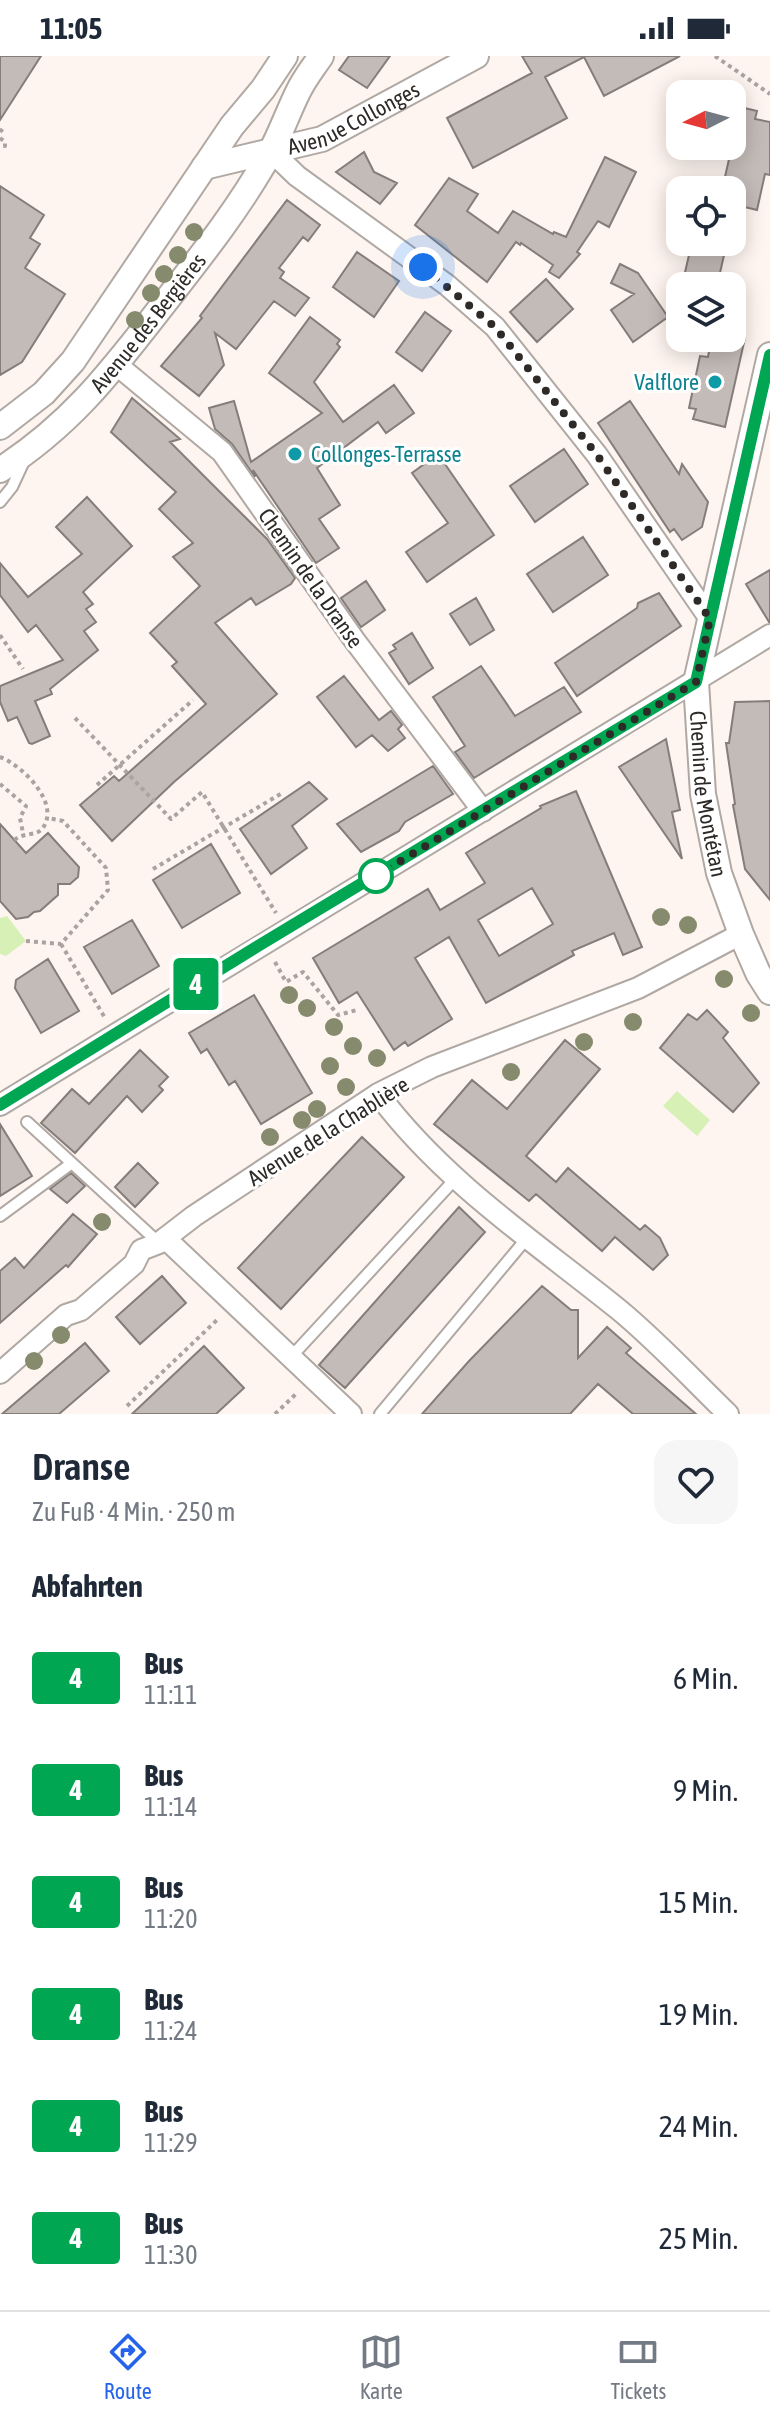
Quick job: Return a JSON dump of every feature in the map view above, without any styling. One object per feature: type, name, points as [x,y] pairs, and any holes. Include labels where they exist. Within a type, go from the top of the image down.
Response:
[{"type":"street","name":"Avenue des Bergières","points":[[0,427],[44,393],[73,361],[204,167],[285,56]]},
{"type":"street","name":"Avenue des Bergières","points":[[271,151],[277,96],[300,56]]},
{"type":"street","name":"Avenue des Bergières","points":[[0,470],[28,452],[77,411],[117,365],[225,224],[271,151],[299,88],[321,56]]},
{"type":"street","name":"Avenue Collonges","points":[[271,151],[322,139],[476,56]]},
{"type":"street","points":[[204,167],[271,151],[297,176],[447,285],[495,327],[597,455],[710,619]]},
{"type":"street","name":"Chemin de Montétan","points":[[770,355],[696,682],[703,794],[719,873],[741,934],[770,992]]},
{"type":"street","name":"Chemin de la Dranse","points":[[117,365],[222,452],[355,641],[483,811]]},
{"type":"street","points":[[0,1105],[770,635]]},
{"type":"street","name":"Avenue de la Chablière","points":[[0,1373],[66,1315],[81,1310],[134,1264],[141,1250],[162,1240],[378,1094],[432,1067],[638,988],[741,934]]},
{"type":"street","points":[[378,1094],[404,1129],[498,1215],[620,1311],[728,1414]]},
{"type":"street","points":[[162,1240],[234,1303],[351,1414]]},
{"type":"lane","points":[[0,502],[12,487],[28,452]]},
{"type":"lane","points":[[27,1122],[162,1240]]},
{"type":"lane","points":[[0,1216],[72,1163]]},
{"type":"lane","points":[[291,1357],[457,1177]]},
{"type":"lane","points":[[380,1414],[527,1238]]},
{"type":"path","points":[[715,56],[770,94]]},
{"type":"path","points":[[0,145],[5,146],[0,135],[4,127]]},
{"type":"path","points":[[0,635],[23,669]]},
{"type":"path","points":[[97,785],[193,700]]},
{"type":"path","points":[[75,718],[171,819],[202,792],[277,915]]},
{"type":"path","points":[[0,757],[11,762],[42,793],[48,806],[48,818],[36,834],[23,833],[14,840]]},
{"type":"path","points":[[0,784],[26,806],[20,818],[23,833]]},
{"type":"path","points":[[153,869],[284,792]]},
{"type":"path","points":[[48,818],[63,821],[106,868],[108,890],[61,944]]},
{"type":"path","points":[[26,941],[61,944]]},
{"type":"path","points":[[61,944],[106,1019]]},
{"type":"path","points":[[274,960],[286,982],[303,972],[338,1015],[357,1010]]},
{"type":"path","points":[[127,1406],[234,1303]]},
{"type":"path","points":[[275,1414],[313,1378]]},
{"type":"green space","points":[[7,916],[26,941],[6,956],[0,954],[0,918]]},
{"type":"green space","points":[[677,1091],[710,1120],[697,1136],[663,1106]]},
{"type":"building","points":[[0,56],[41,56],[0,120]]},
{"type":"building","points":[[349,56],[390,56],[367,88],[339,70]]},
{"type":"building","points":[[522,56],[680,56],[604,96],[584,57],[545,77],[567,118],[473,168],[447,118],[532,73]]},
{"type":"building","points":[[746,108],[757,111],[755,119],[770,122],[770,175],[765,174],[757,210],[746,207],[746,176],[725,176],[729,160],[746,160]]},
{"type":"building","points":[[364,152],[374,172],[397,183],[380,204],[336,172]]},
{"type":"building","points":[[605,157],[636,172],[609,227],[598,221],[577,252],[580,254],[559,278],[549,272],[553,265],[516,242],[487,282],[415,225],[449,178],[478,194],[467,211],[498,233],[513,211],[553,234],[566,237]]},
{"type":"building","points":[[0,186],[44,215],[30,238],[40,244],[25,268],[65,294],[22,362],[0,375]]},
{"type":"building","points":[[287,200],[320,225],[308,241],[303,237],[279,268],[284,272],[280,278],[309,298],[295,316],[274,301],[236,349],[215,333],[224,365],[199,396],[161,366],[202,318],[200,316]]},
{"type":"building","points":[[357,252],[399,281],[374,317],[333,287]]},
{"type":"building","points":[[689,256],[724,256],[720,272],[685,272]]},
{"type":"building","points":[[620,264],[638,273],[666,318],[633,342],[611,310],[634,294],[611,283]]},
{"type":"building","points":[[546,279],[573,309],[537,342],[510,312]]},
{"type":"building","points":[[425,312],[451,331],[422,371],[396,352]]},
{"type":"building","points":[[310,317],[340,340],[337,344],[340,347],[314,382],[343,422],[394,385],[414,413],[386,433],[378,422],[317,468],[340,505],[319,519],[339,548],[316,563],[253,470],[255,477],[232,444],[215,429],[209,408],[234,401],[251,462],[322,413],[269,373]]},
{"type":"building","name":"Valflore","points":[[709,352],[742,352],[725,427],[693,419],[696,409],[689,408],[700,356],[708,357]]},
{"type":"building","points":[[132,398],[180,439],[170,442],[267,539],[295,578],[291,584],[256,605],[251,598],[215,623],[277,694],[174,782],[112,841],[80,805],[114,776],[119,781],[206,704],[172,666],[177,662],[150,633],[200,586],[173,557],[193,543],[159,509],[176,492],[111,432]]},
{"type":"building","points":[[630,401],[679,474],[682,464],[708,502],[702,527],[682,540],[674,529],[670,532],[598,423]]},
{"type":"building","points":[[564,449],[588,484],[535,522],[510,486]]},
{"type":"building","points":[[438,454],[494,535],[427,582],[406,552],[448,523],[412,473]]},
{"type":"building","points":[[87,497],[132,546],[83,592],[93,604],[86,609],[96,622],[84,631],[98,650],[50,689],[52,694],[35,701],[50,736],[32,744],[17,717],[8,721],[0,702],[0,686],[63,660],[36,625],[28,632],[0,595],[0,563],[28,597],[82,554],[56,527]]},
{"type":"building","points":[[583,537],[608,575],[553,612],[527,574]]},
{"type":"building","points":[[770,570],[770,622],[769,622],[746,584]]},
{"type":"building","points":[[366,581],[385,610],[361,627],[341,598]]},
{"type":"building","points":[[659,593],[681,626],[577,696],[555,663],[637,608],[638,603]]},
{"type":"building","points":[[476,598],[494,630],[470,645],[450,614]]},
{"type":"building","points":[[412,633],[433,668],[409,684],[389,653],[396,649],[393,645]]},
{"type":"building","points":[[481,666],[515,716],[564,687],[581,712],[474,778],[455,752],[465,746],[433,697]]},
{"type":"building","points":[[344,676],[379,720],[391,711],[402,725],[398,729],[405,738],[388,751],[372,735],[356,747],[317,697]]},
{"type":"building","points":[[770,701],[770,900],[745,869],[726,743],[729,743],[735,702]]},
{"type":"building","points":[[666,739],[680,810],[672,812],[682,859],[619,767]]},
{"type":"building","points":[[433,766],[453,794],[405,822],[399,831],[361,852],[337,824]]},
{"type":"building","points":[[309,782],[327,799],[292,826],[307,848],[271,874],[240,829]]},
{"type":"building","points":[[576,791],[642,947],[623,955],[614,933],[572,951],[574,955],[486,1003],[449,937],[415,958],[452,1019],[408,1046],[405,1042],[394,1050],[357,992],[339,1003],[313,958],[428,889],[440,910],[485,883],[466,853],[540,806]],"holes":[[[532,888],[553,924],[499,956],[478,920]]]},
{"type":"building","points":[[0,824],[26,853],[48,833],[79,867],[78,877],[70,884],[58,884],[58,895],[28,917],[16,919],[0,901]]},
{"type":"building","points":[[211,844],[240,893],[182,928],[153,880]]},
{"type":"building","points":[[132,920],[159,966],[112,994],[84,947]]},
{"type":"building","points":[[48,959],[79,1011],[41,1033],[15,988],[16,980]]},
{"type":"building","points":[[254,995],[312,1093],[261,1124],[235,1081],[229,1085],[207,1049],[201,1053],[189,1033]]},
{"type":"building","points":[[707,1010],[728,1032],[723,1038],[759,1083],[733,1112],[660,1048],[688,1014],[697,1020]]},
{"type":"building","points":[[565,1040],[600,1069],[526,1156],[556,1182],[568,1168],[640,1230],[645,1225],[660,1238],[668,1255],[653,1270],[615,1237],[602,1251],[536,1194],[529,1201],[434,1124],[472,1080],[507,1109]]},
{"type":"building","points":[[140,1050],[168,1077],[159,1086],[163,1090],[142,1112],[127,1096],[75,1153],[41,1123],[72,1089],[89,1104]]},
{"type":"building","points":[[0,1124],[32,1176],[0,1196]]},
{"type":"building","points":[[362,1137],[404,1177],[281,1309],[238,1268]]},
{"type":"building","points":[[138,1163],[158,1183],[135,1207],[115,1187]]},
{"type":"building","points":[[71,1173],[85,1186],[67,1203],[50,1189]]},
{"type":"building","points":[[459,1207],[485,1232],[345,1388],[319,1365]]},
{"type":"building","points":[[73,1214],[97,1234],[68,1267],[66,1265],[0,1323],[0,1271],[15,1258],[24,1268]]},
{"type":"building","points":[[162,1276],[186,1303],[140,1344],[116,1317]]},
{"type":"building","points":[[542,1286],[571,1310],[578,1310],[578,1358],[607,1327],[631,1348],[626,1353],[696,1414],[633,1414],[598,1384],[570,1414],[422,1414]]},
{"type":"building","points":[[85,1343],[109,1371],[59,1414],[2,1414]]},
{"type":"building","points":[[204,1346],[244,1388],[216,1414],[132,1414]]},
{"type":"bus line","name":"4","points":[[0,1105],[696,682],[770,355]]},
{"type":"place","name":"Valflore","points":[[715,382]]},
{"type":"place","name":"Collonges-Terrasse","points":[[295,454]]},
{"type":"route","points":[[376,876],[696,682],[710,619],[597,455],[495,327],[423,267]]}]
